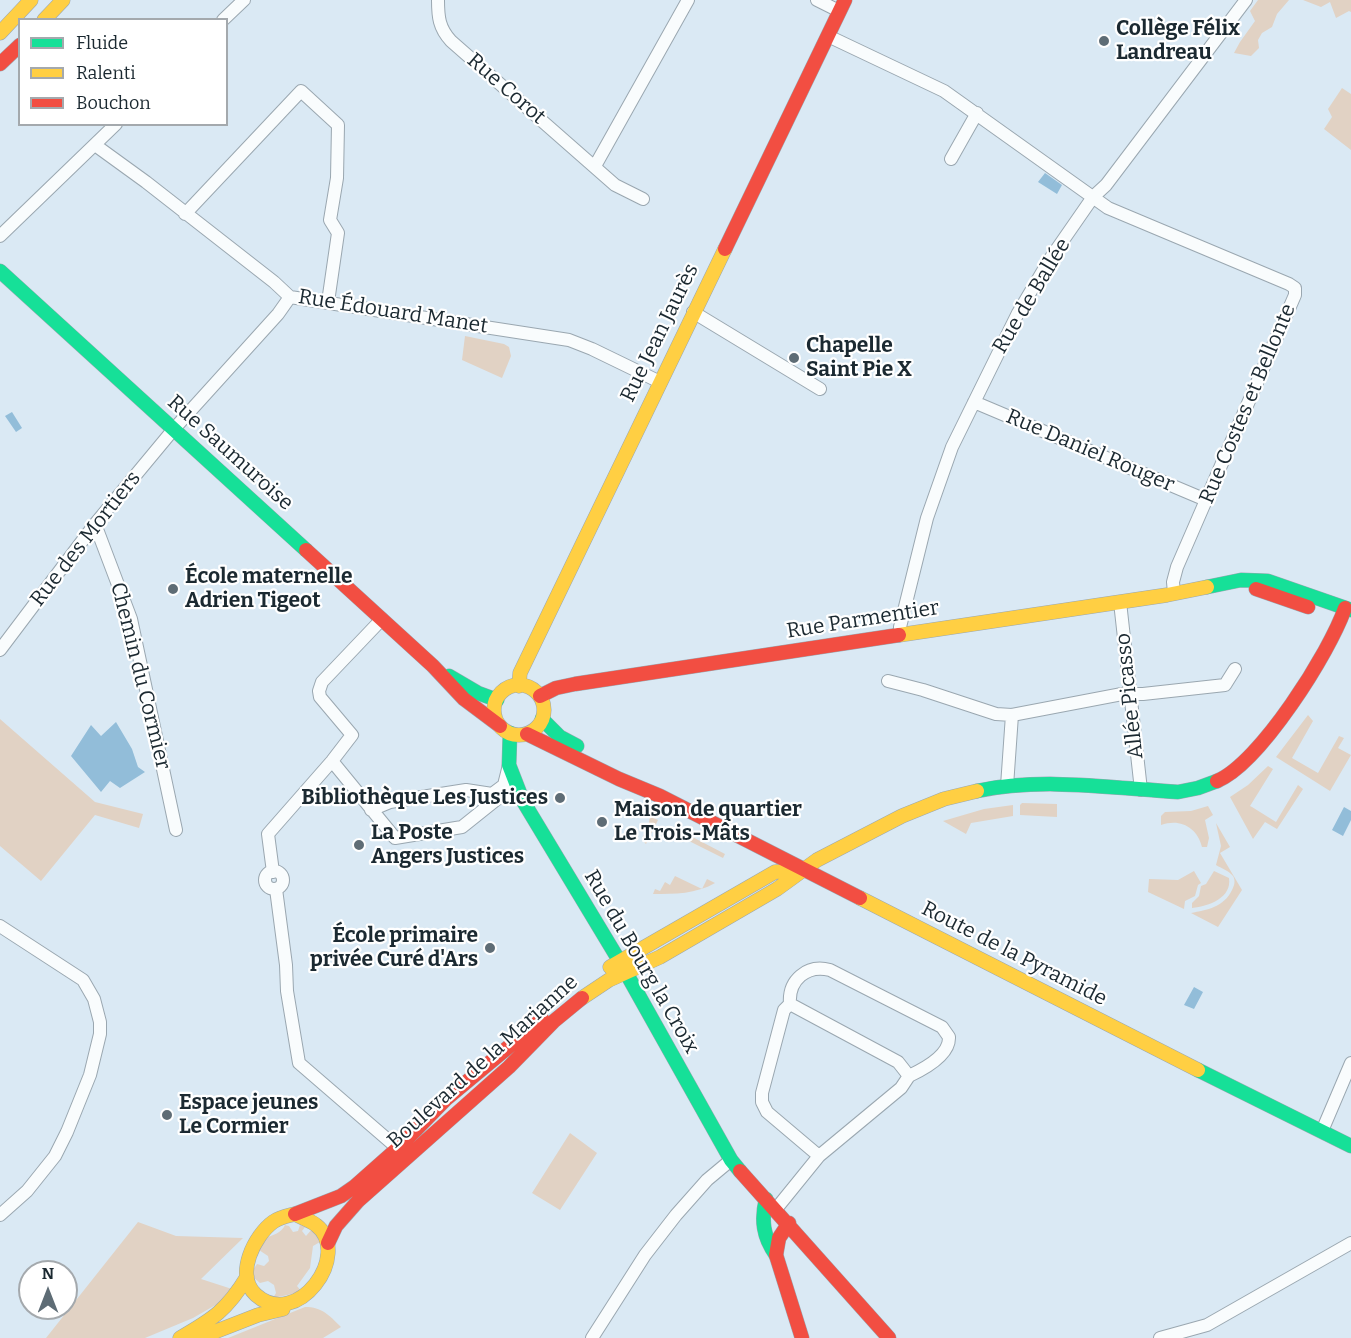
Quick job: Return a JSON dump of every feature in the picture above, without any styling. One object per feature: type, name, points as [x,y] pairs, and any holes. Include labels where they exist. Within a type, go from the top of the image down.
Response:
[{"type":"street","points":[[0,33],[31,0]]},
{"type":"street","points":[[46,18],[63,0]]},
{"type":"street","points":[[225,18],[244,0]]},
{"type":"street","name":"Rue Corot","points":[[438,0],[439,22],[442,31],[451,41],[615,185],[643,199]]},
{"type":"street","points":[[595,166],[688,0]]},
{"type":"street","points":[[817,0],[842,5]]},
{"type":"street","name":"Rue de Ballée","points":[[901,635],[901,622],[927,518],[952,447],[1018,313],[1050,259],[1093,197],[1106,185],[1246,0]]},
{"type":"street","name":"Rue Jean Jaurès","points":[[519,686],[520,672],[842,5]]},
{"type":"street","points":[[828,36],[944,90],[1093,197]]},
{"type":"street","points":[[0,64],[18,47]]},
{"type":"street","points":[[185,214],[301,91],[338,125],[337,178],[330,219],[338,233],[328,302]]},
{"type":"street","points":[[951,159],[977,113]]},
{"type":"street","points":[[0,236],[114,126]]},
{"type":"street","name":"Rue Édouard Manet","points":[[96,145],[274,282],[290,297],[569,340],[592,348],[660,382]]},
{"type":"street","name":"Rue Costes et Bellonte","points":[[1093,197],[1108,208],[1295,288],[1295,295],[1175,574],[1174,593]]},
{"type":"street","name":"Rue Saumuroise","points":[[0,271],[382,619],[432,666],[448,685],[488,719],[505,730]]},
{"type":"street","name":"Rue des Mortiers","points":[[0,650],[95,524],[173,430],[264,331],[290,297]]},
{"type":"street","points":[[693,312],[820,389]]},
{"type":"street","name":"Rue Daniel Rouger","points":[[974,402],[1206,500]]},
{"type":"street","name":"Chemin du Cormier","points":[[95,524],[130,619],[176,830]]},
{"type":"street","name":"Rue Parmentier","points":[[540,696],[556,688],[575,684],[1195,590],[1253,588],[1347,615]]},
{"type":"street","name":"Allée Picasso","points":[[1120,602],[1141,790]]},
{"type":"street","points":[[802,870],[918,808],[970,791],[1043,784],[1178,792],[1192,790],[1214,782],[1238,768],[1269,735],[1316,668],[1347,615]]},
{"type":"street","points":[[382,619],[322,682],[319,691],[320,697],[352,735],[268,834],[273,872],[280,873],[283,879],[281,885],[276,889],[286,965],[287,992],[298,1063],[403,1153]]},
{"type":"street","name":"Rue Saumuroise","points":[[432,666],[471,690],[497,700]]},
{"type":"street","points":[[888,681],[996,714],[1012,715],[1130,694],[1225,685],[1235,669]]},
{"type":"street","points":[[519,686],[532,689],[540,696],[544,709],[542,719],[536,728],[527,734],[505,730],[495,713],[497,700],[506,690],[519,686]]},
{"type":"street","points":[[1007,786],[1012,715]]},
{"type":"street","name":"Route de la Pyramide","points":[[542,719],[560,737],[623,772],[660,796]]},
{"type":"street","name":"Rue du Bourg la Croix","points":[[505,730],[509,765],[517,788],[731,1160],[777,1209],[889,1338]]},
{"type":"street","name":"Route de la Pyramide","points":[[527,734],[619,779],[660,796],[1119,1031],[1351,1146]]},
{"type":"street","points":[[332,761],[395,838],[462,827],[497,799],[517,788]]},
{"type":"street","points":[[371,810],[390,802],[466,790],[492,794],[504,785],[509,765]]},
{"type":"street","name":"Boulevard de la Marianne","points":[[199,1338],[258,1315],[291,1307],[304,1300],[318,1285],[326,1269],[328,1243],[345,1214],[403,1153],[440,1105],[558,1005],[604,970],[622,967],[775,872],[802,870]]},
{"type":"street","points":[[0,926],[83,981],[94,999],[100,1022],[100,1034],[90,1075],[55,1156],[27,1191],[0,1215]]},
{"type":"street","points":[[777,1209],[819,1156],[901,1088],[909,1076],[923,1070],[946,1049],[949,1036],[942,1027],[824,968],[811,969],[800,976],[791,988],[790,1004],[784,1010],[762,1093],[762,1102],[767,1112],[819,1156]]},
{"type":"street","points":[[790,1004],[898,1062],[909,1076]]},
{"type":"street","points":[[1322,1131],[1351,1063]]},
{"type":"street","name":"Boulevard de la Marianne","points":[[180,1338],[221,1314],[234,1300],[247,1277],[248,1263],[258,1238],[272,1222],[341,1196],[403,1153]]},
{"type":"street","points":[[592,1338],[645,1255],[707,1180],[731,1160]]},
{"type":"street","points":[[766,1198],[762,1224],[769,1246],[776,1255],[802,1338]]},
{"type":"street","points":[[295,1214],[312,1222],[328,1243]]},
{"type":"street","points":[[776,1255],[779,1238],[789,1223]]},
{"type":"street","points":[[1160,1338],[1207,1325],[1349,1246]]},
{"type":"street","points":[[247,1277],[251,1289],[267,1305],[291,1307]]},
{"type":"shaded area","points":[[1258,0],[1289,0],[1277,14],[1272,27],[1262,33],[1258,40],[1259,48],[1251,56],[1234,53],[1255,21],[1250,11]]},
{"type":"shaded area","points":[[1303,0],[1351,0],[1351,12],[1336,18],[1330,2],[1321,7]]},
{"type":"shaded area","points":[[1342,88],[1351,94],[1351,150],[1324,129],[1332,117],[1328,109]]},
{"type":"shaded area","points":[[465,336],[509,347],[511,356],[502,378],[462,360]]},
{"type":"shaded area","points":[[1308,715],[1313,721],[1292,758],[1318,773],[1339,736],[1344,738],[1338,748],[1351,755],[1330,791],[1276,757]]},
{"type":"shaded area","points":[[0,719],[95,802],[143,814],[139,828],[95,815],[41,881],[0,846]]},
{"type":"shaded area","points":[[1268,766],[1273,769],[1250,806],[1276,822],[1298,785],[1303,789],[1277,829],[1265,822],[1253,839],[1230,797],[1248,785]]},
{"type":"shaded area","points":[[1022,803],[1057,804],[1057,817],[1020,815]]},
{"type":"shaded area","points":[[1013,805],[1013,816],[971,823],[966,834],[943,821],[984,809]]},
{"type":"shaded area","points":[[1208,806],[1213,815],[1205,820],[1209,838],[1207,847],[1202,847],[1196,834],[1187,826],[1175,823],[1161,825],[1161,816],[1165,812],[1191,811]]},
{"type":"shaded area","points":[[650,816],[658,820],[646,844],[642,840],[644,834],[647,835]]},
{"type":"shaded area","points":[[1216,823],[1230,847],[1220,853],[1242,890],[1218,927],[1191,913],[1220,904],[1229,896],[1234,885],[1233,876],[1216,865],[1221,846]]},
{"type":"shaded area","points":[[679,830],[725,854],[723,858],[677,835]]},
{"type":"shaded area","points":[[1194,871],[1201,883],[1198,885],[1195,896],[1185,901],[1184,909],[1148,892],[1149,879],[1178,880]]},
{"type":"shaded area","points":[[1214,871],[1229,878],[1227,891],[1212,903],[1192,908],[1192,903],[1199,896],[1201,886],[1206,884]]},
{"type":"shaded area","points":[[675,876],[702,889],[685,893],[653,894],[655,889],[660,891],[665,882],[670,885]]},
{"type":"shaded area","points":[[707,879],[715,883],[708,887],[702,889]]},
{"type":"shaded area","points":[[570,1133],[597,1153],[560,1210],[532,1193]]},
{"type":"shaded area","points":[[138,1222],[176,1236],[243,1238],[201,1279],[232,1289],[219,1303],[193,1318],[145,1338],[46,1338],[60,1320],[78,1320],[78,1298]]},
{"type":"shaded area","points":[[285,1225],[289,1226],[293,1232],[298,1231],[300,1225],[305,1227],[302,1231],[306,1236],[312,1229],[320,1242],[313,1246],[310,1268],[297,1286],[302,1292],[273,1298],[276,1293],[274,1285],[268,1281],[260,1283],[253,1277],[253,1270],[257,1264],[264,1266],[269,1261],[268,1256],[259,1250],[264,1238],[282,1230]]},
{"type":"shaded area","points":[[305,1307],[321,1310],[341,1327],[323,1338],[228,1338]]},
{"type":"water","points":[[1045,173],[1062,185],[1057,194],[1038,182]]},
{"type":"water","points":[[12,412],[22,428],[16,432],[5,416]]},
{"type":"water","points":[[116,722],[132,749],[138,767],[145,772],[120,788],[110,781],[101,792],[71,756],[91,725],[101,736]]},
{"type":"water","points":[[1344,807],[1351,811],[1351,820],[1343,836],[1332,830]]},
{"type":"water","points":[[1194,987],[1203,992],[1194,1009],[1184,1005]]},
{"type":"traffic: fast","points":[[0,271],[306,550]]},
{"type":"traffic: fast","points":[[1207,587],[1241,580],[1268,581],[1351,610]]},
{"type":"traffic: fast","points":[[449,676],[478,693],[497,700]]},
{"type":"traffic: fast","points":[[542,719],[560,737],[577,746]]},
{"type":"traffic: fast","points":[[510,733],[509,765],[523,801],[620,962],[731,1160],[740,1171]]},
{"type":"traffic: fast","points":[[977,791],[1052,784],[1178,792],[1217,781]]},
{"type":"traffic: fast","points":[[1198,1070],[1351,1146]]},
{"type":"traffic: fast","points":[[766,1199],[764,1228],[768,1242],[776,1255]]},
{"type":"traffic: slow","points":[[0,33],[31,0]]},
{"type":"traffic: slow","points":[[46,18],[63,0]]},
{"type":"traffic: slow","points":[[519,686],[520,673],[725,249]]},
{"type":"traffic: slow","points":[[899,635],[1207,587]]},
{"type":"traffic: slow","points":[[519,685],[533,689],[540,696],[544,710],[540,724],[533,731],[519,735],[505,731],[498,724],[494,710],[498,696],[505,689],[519,685]]},
{"type":"traffic: slow","points":[[582,998],[609,980],[660,957],[777,889],[817,860],[902,816],[944,799],[977,791]]},
{"type":"traffic: slow","points":[[610,967],[775,872],[801,870]]},
{"type":"traffic: slow","points":[[860,898],[1198,1070]]},
{"type":"traffic: slow","points":[[295,1214],[316,1225],[326,1238],[328,1253],[324,1269],[315,1284],[303,1296],[288,1303],[272,1304],[256,1295],[250,1287],[247,1277],[249,1256],[266,1228],[278,1219],[295,1214]]},
{"type":"traffic: slow","points":[[180,1338],[202,1325],[226,1306],[247,1277]]},
{"type":"traffic: slow","points":[[199,1338],[258,1315],[283,1309]]},
{"type":"traffic: jam","points":[[725,249],[845,0]]},
{"type":"traffic: jam","points":[[0,64],[18,47]]},
{"type":"traffic: jam","points":[[306,550],[433,666],[464,699],[500,726]]},
{"type":"traffic: jam","points":[[1256,589],[1308,607]]},
{"type":"traffic: jam","points":[[1217,781],[1253,753],[1292,704],[1325,651],[1345,608]]},
{"type":"traffic: jam","points":[[540,696],[556,688],[575,684],[899,635]]},
{"type":"traffic: jam","points":[[527,734],[619,779],[660,796],[860,898]]},
{"type":"traffic: jam","points":[[328,1243],[336,1226],[358,1201],[509,1067],[554,1021],[582,998]]},
{"type":"traffic: jam","points":[[295,1214],[341,1196],[354,1187],[398,1148],[446,1099],[542,1019]]},
{"type":"traffic: jam","points":[[740,1171],[889,1338]]},
{"type":"traffic: jam","points":[[789,1223],[779,1238],[776,1255],[802,1338]]},
{"type":"place","name":"Collège Félix Landreau","points":[[1104,41]]},
{"type":"place","name":"Chapelle Saint Pie X","points":[[794,358]]},
{"type":"place","name":"École maternelle Adrien Tigeot","points":[[173,589]]},
{"type":"place","name":"Bibliothèque Les Justices","points":[[560,798]]},
{"type":"place","name":"Maison de quartier Le Trois-Mâts","points":[[602,822]]},
{"type":"place","name":"La Poste Angers Justices","points":[[359,845]]},
{"type":"place","name":"École primaire privée Curé d'Ars","points":[[490,948]]},
{"type":"place","name":"Espace jeunes Le Cormier","points":[[167,1115]]}]
